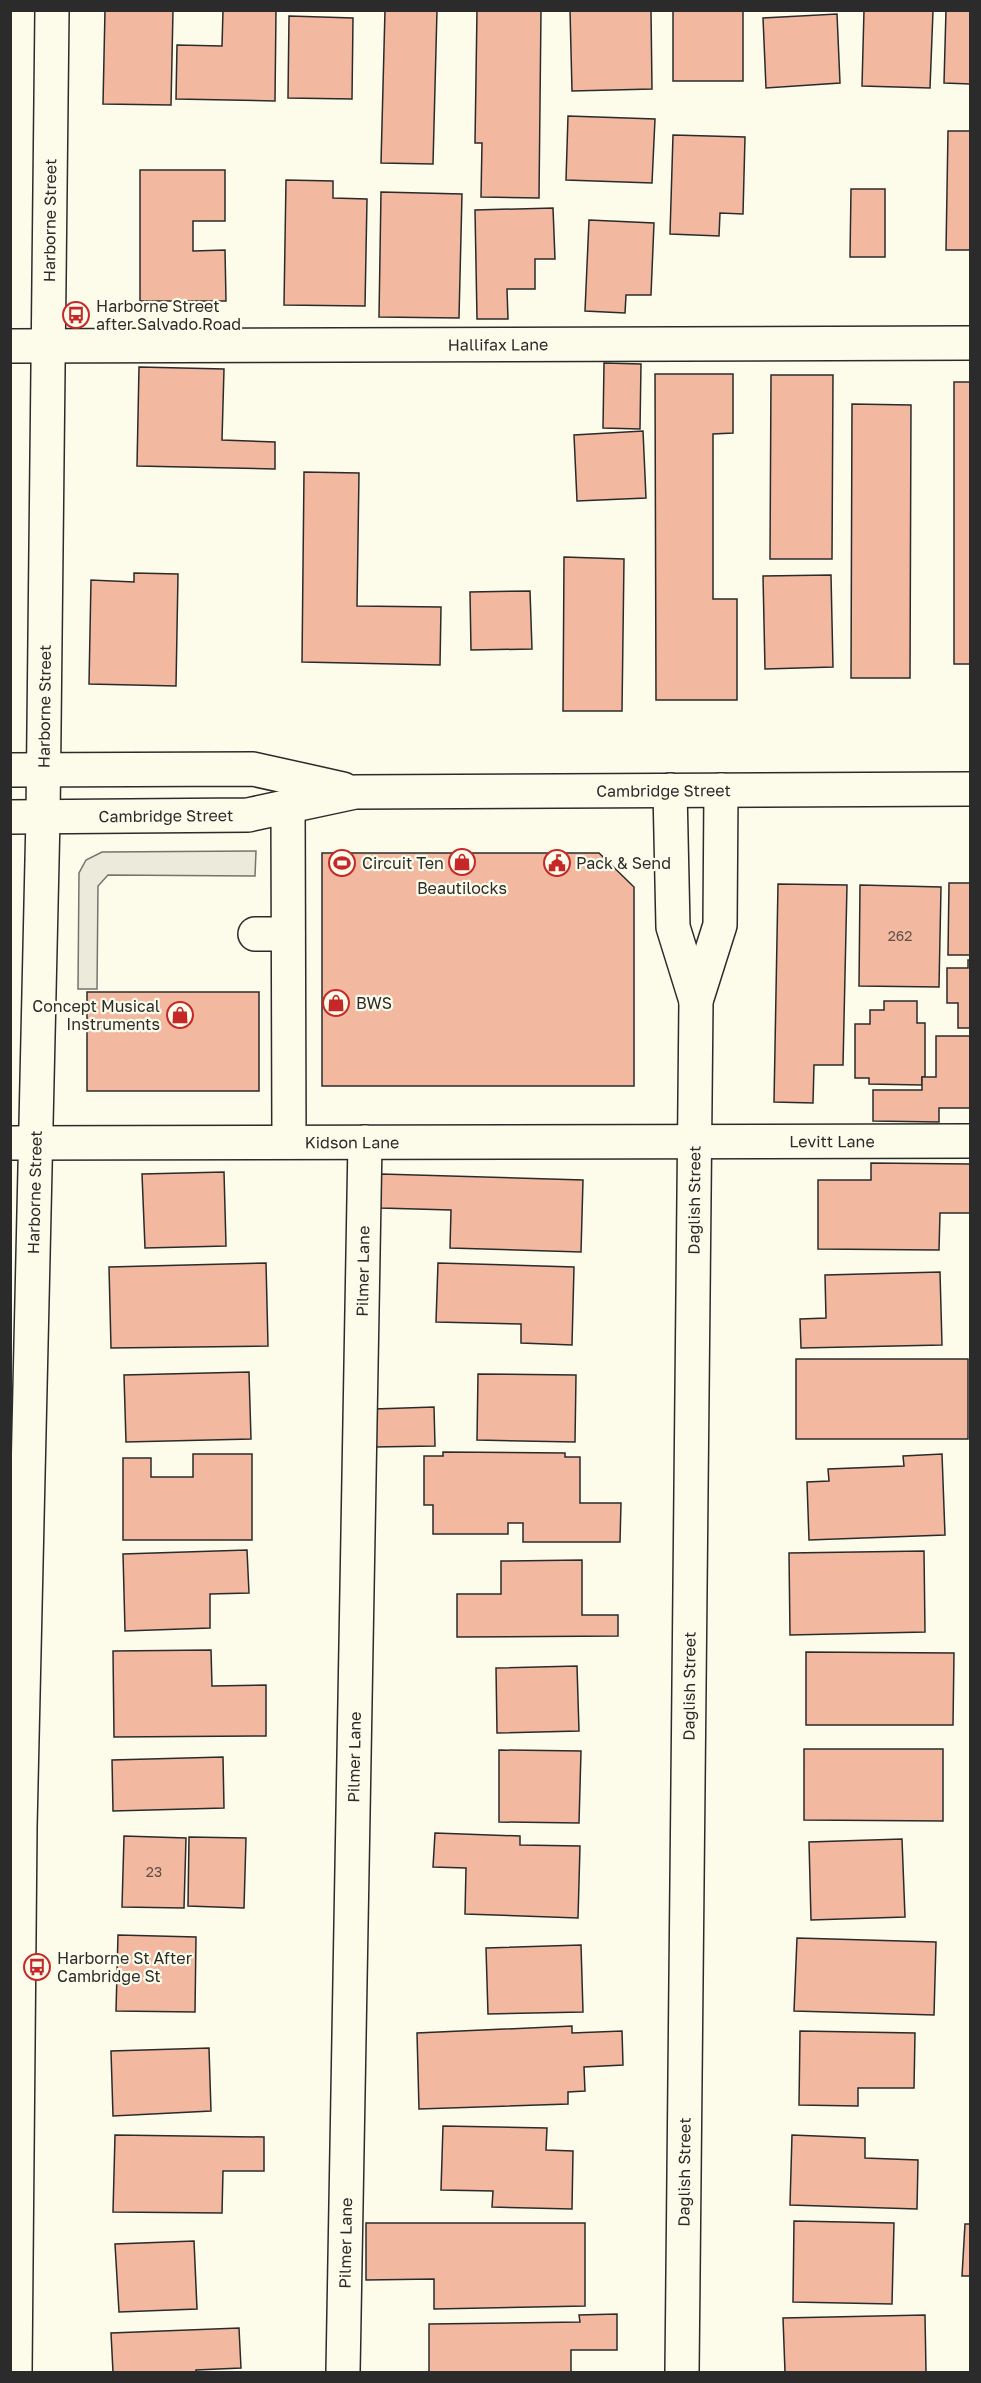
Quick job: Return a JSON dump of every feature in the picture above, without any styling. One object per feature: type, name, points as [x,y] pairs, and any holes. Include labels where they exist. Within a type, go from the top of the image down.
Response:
[{"type":"main road","name":"Harborne Street","points":[[15,2373],[23,1142],[43,817],[28,345],[52,10]]},
{"type":"main road","name":"Hallifax Lane","points":[[28,345],[970,343]]},
{"type":"main road","name":"Cambridge Street","points":[[10,770],[253,769],[355,792]]},
{"type":"main road","name":"Cambridge Street","points":[[10,817],[248,815],[355,792],[970,789]]},
{"type":"main road","name":"Daglish Street","points":[[670,790],[673,927],[696,1001]]},
{"type":"main road","name":"Daglish Street","points":[[682,2373],[696,1001],[720,925],[721,790]]},
{"type":"main road","points":[[288,806],[288,1142]]},
{"type":"main road","points":[[255,934],[288,934]]},
{"type":"main road","name":"Levitt Lane","points":[[694,1142],[970,1141]]},
{"type":"main road","name":"Kidson Lane","points":[[23,1142],[694,1142]]},
{"type":"main road","name":"Pilmer Lane","points":[[343,2373],[365,1142]]},
{"type":"shaded area","points":[[256,851],[255,876],[108,875],[98,886],[97,989],[78,989],[79,873],[86,860],[102,852]]},
{"type":"building","points":[[105,10],[173,10],[171,105],[103,104]]},
{"type":"building","points":[[223,10],[276,10],[275,101],[176,99],[177,45],[222,46]]},
{"type":"building","points":[[385,10],[437,10],[433,164],[381,163]]},
{"type":"building","points":[[477,10],[541,10],[539,198],[481,197],[482,143],[475,143]]},
{"type":"building","points":[[570,10],[651,10],[652,89],[572,91]]},
{"type":"building","points":[[673,10],[743,10],[743,81],[673,81]]},
{"type":"building","points":[[864,10],[933,11],[930,88],[862,86]]},
{"type":"building","points":[[946,10],[970,10],[970,84],[944,83]]},
{"type":"building","points":[[837,14],[840,83],[766,88],[763,18]]},
{"type":"building","points":[[289,16],[353,18],[352,99],[288,98]]},
{"type":"building","points":[[568,116],[655,119],[652,183],[566,180]]},
{"type":"building","points":[[948,131],[970,131],[970,250],[946,250]]},
{"type":"building","points":[[673,135],[745,137],[743,214],[720,213],[719,236],[670,234]]},
{"type":"building","points":[[140,170],[225,170],[225,221],[193,221],[193,251],[225,250],[226,301],[140,301]]},
{"type":"building","points":[[286,180],[333,181],[333,198],[367,199],[365,306],[284,305]]},
{"type":"building","points":[[851,189],[885,189],[885,257],[850,257]]},
{"type":"building","points":[[381,192],[462,194],[459,318],[379,317]]},
{"type":"building","points":[[553,208],[555,259],[535,259],[535,289],[507,289],[508,319],[477,319],[475,210]]},
{"type":"building","points":[[589,220],[654,223],[651,295],[626,295],[625,313],[585,311]]},
{"type":"building","points":[[604,363],[641,364],[640,429],[603,428]]},
{"type":"building","points":[[139,367],[224,369],[222,440],[275,442],[275,469],[137,466]]},
{"type":"building","points":[[655,374],[733,374],[733,433],[713,434],[713,599],[737,599],[737,700],[656,700]]},
{"type":"building","points":[[771,375],[833,375],[832,559],[770,559]]},
{"type":"building","points":[[954,382],[970,382],[970,664],[954,664]]},
{"type":"building","points":[[852,404],[911,405],[910,678],[851,678]]},
{"type":"building","points":[[643,431],[646,498],[577,501],[574,435]]},
{"type":"building","points":[[304,472],[359,473],[357,606],[441,607],[440,665],[302,662]]},
{"type":"building","points":[[564,557],[624,559],[622,711],[563,711]]},
{"type":"building","points":[[134,573],[178,574],[176,686],[89,684],[91,580],[134,582]]},
{"type":"building","points":[[831,575],[833,667],[765,669],[763,576]]},
{"type":"building","points":[[530,591],[532,649],[471,650],[470,592]]},
{"type":"building","points":[[322,853],[599,853],[634,887],[634,1086],[322,1086]]},
{"type":"building","points":[[949,883],[970,883],[970,955],[948,955]]},
{"type":"building","points":[[778,884],[847,885],[843,1065],[814,1065],[813,1103],[774,1102]]},
{"type":"building","points":[[860,885],[941,887],[939,987],[859,986]]},
{"type":"building","points":[[968,960],[970,960],[970,1028],[958,1028],[958,1003],[947,1003],[947,968],[968,968]]},
{"type":"building","points":[[87,992],[259,992],[259,1091],[87,1091]]},
{"type":"building","points":[[884,1001],[917,1001],[917,1023],[925,1023],[925,1077],[922,1077],[922,1085],[869,1084],[869,1078],[855,1078],[855,1024],[870,1024],[870,1010],[884,1010]]},
{"type":"building","points":[[936,1036],[970,1036],[970,1108],[939,1108],[939,1122],[873,1121],[873,1090],[922,1090],[922,1077],[936,1077]]},
{"type":"building","points":[[871,1163],[970,1164],[970,1213],[940,1213],[939,1250],[818,1249],[818,1180],[871,1180]]},
{"type":"building","points":[[224,1172],[226,1246],[145,1248],[142,1174]]},
{"type":"building","points":[[381,1174],[583,1180],[581,1252],[450,1248],[451,1210],[380,1208]]},
{"type":"building","points":[[266,1263],[268,1346],[111,1348],[109,1267]]},
{"type":"building","points":[[438,1263],[574,1267],[572,1345],[521,1343],[521,1324],[436,1322]]},
{"type":"building","points":[[940,1272],[942,1345],[801,1348],[800,1319],[826,1318],[825,1275]]},
{"type":"building","points":[[796,1359],[968,1359],[968,1439],[796,1439]]},
{"type":"building","points":[[249,1372],[251,1439],[126,1442],[124,1375]]},
{"type":"building","points":[[478,1374],[576,1375],[575,1442],[477,1440]]},
{"type":"building","points":[[434,1407],[435,1446],[374,1447],[374,1409]]},
{"type":"building","points":[[443,1452],[565,1453],[565,1457],[580,1457],[580,1503],[621,1503],[620,1542],[523,1542],[523,1523],[508,1523],[508,1534],[433,1534],[433,1505],[424,1505],[424,1456],[443,1456]]},
{"type":"building","points":[[193,1454],[252,1454],[252,1540],[123,1540],[123,1458],[151,1458],[151,1477],[193,1477]]},
{"type":"building","points":[[942,1454],[945,1535],[809,1540],[807,1482],[829,1481],[828,1469],[904,1466],[903,1456]]},
{"type":"building","points":[[247,1550],[249,1593],[210,1594],[210,1628],[125,1631],[123,1554]]},
{"type":"building","points":[[924,1551],[925,1632],[790,1635],[789,1553]]},
{"type":"building","points":[[582,1560],[582,1615],[618,1615],[618,1636],[457,1637],[457,1594],[501,1594],[501,1561]]},
{"type":"building","points":[[211,1650],[212,1686],[266,1685],[266,1736],[114,1737],[113,1651]]},
{"type":"building","points":[[806,1652],[954,1653],[953,1725],[806,1725]]},
{"type":"building","points":[[577,1666],[579,1731],[497,1733],[496,1668]]},
{"type":"building","points":[[804,1749],[943,1749],[943,1821],[804,1820]]},
{"type":"building","points":[[499,1750],[581,1751],[579,1823],[499,1822]]},
{"type":"building","points":[[223,1757],[224,1808],[113,1811],[112,1760]]},
{"type":"building","points":[[435,1833],[520,1836],[520,1845],[580,1846],[578,1918],[465,1914],[466,1868],[433,1867]]},
{"type":"building","points":[[124,1836],[186,1838],[184,1908],[122,1907]]},
{"type":"building","points":[[189,1837],[246,1838],[244,1908],[188,1906]]},
{"type":"building","points":[[902,1839],[905,1917],[811,1920],[809,1842]]},
{"type":"building","points":[[118,1935],[196,1937],[195,2012],[116,2011]]},
{"type":"building","points":[[797,1938],[936,1942],[934,2015],[794,2011]]},
{"type":"building","points":[[581,1945],[583,2012],[488,2014],[486,1948]]},
{"type":"building","points":[[572,2026],[572,2033],[622,2031],[623,2065],[584,2067],[585,2091],[568,2092],[568,2104],[419,2109],[417,2033]]},
{"type":"building","points":[[800,2031],[915,2033],[914,2088],[858,2088],[858,2106],[799,2105]]},
{"type":"building","points":[[209,2048],[211,2111],[113,2116],[111,2051]]},
{"type":"building","points":[[443,2126],[547,2128],[546,2150],[573,2151],[572,2209],[492,2207],[493,2191],[441,2190]]},
{"type":"building","points":[[115,2135],[264,2137],[264,2171],[223,2171],[222,2213],[113,2212]]},
{"type":"building","points":[[792,2135],[865,2138],[865,2158],[918,2160],[917,2209],[790,2205]]},
{"type":"building","points":[[794,2221],[894,2223],[892,2304],[793,2302]]},
{"type":"building","points":[[366,2223],[585,2223],[585,2306],[434,2309],[434,2279],[366,2280]]},
{"type":"building","points":[[965,2224],[970,2224],[970,2276],[962,2276]]},
{"type":"building","points":[[194,2241],[197,2309],[119,2312],[115,2244]]},
{"type":"building","points":[[617,2314],[617,2350],[571,2350],[571,2372],[429,2372],[429,2324],[580,2322],[579,2315]]},
{"type":"building","points":[[925,2315],[926,2372],[785,2372],[783,2318]]},
{"type":"building","points":[[239,2328],[241,2368],[196,2370],[196,2372],[113,2372],[111,2333]]},
{"type":"place","name":"Harborne Street after Salvado Road","points":[[76,315]]},
{"type":"place","name":"Beautilocks","points":[[462,862]]},
{"type":"place","name":"Circuit Ten","points":[[342,863]]},
{"type":"place","name":"Pack & Send","points":[[557,863]]},
{"type":"place","name":"BWS","points":[[336,1003]]},
{"type":"place","name":"Concept Musical Instruments","points":[[180,1015]]},
{"type":"place","name":"Harborne St After Cambridge St","points":[[37,1967]]}]
